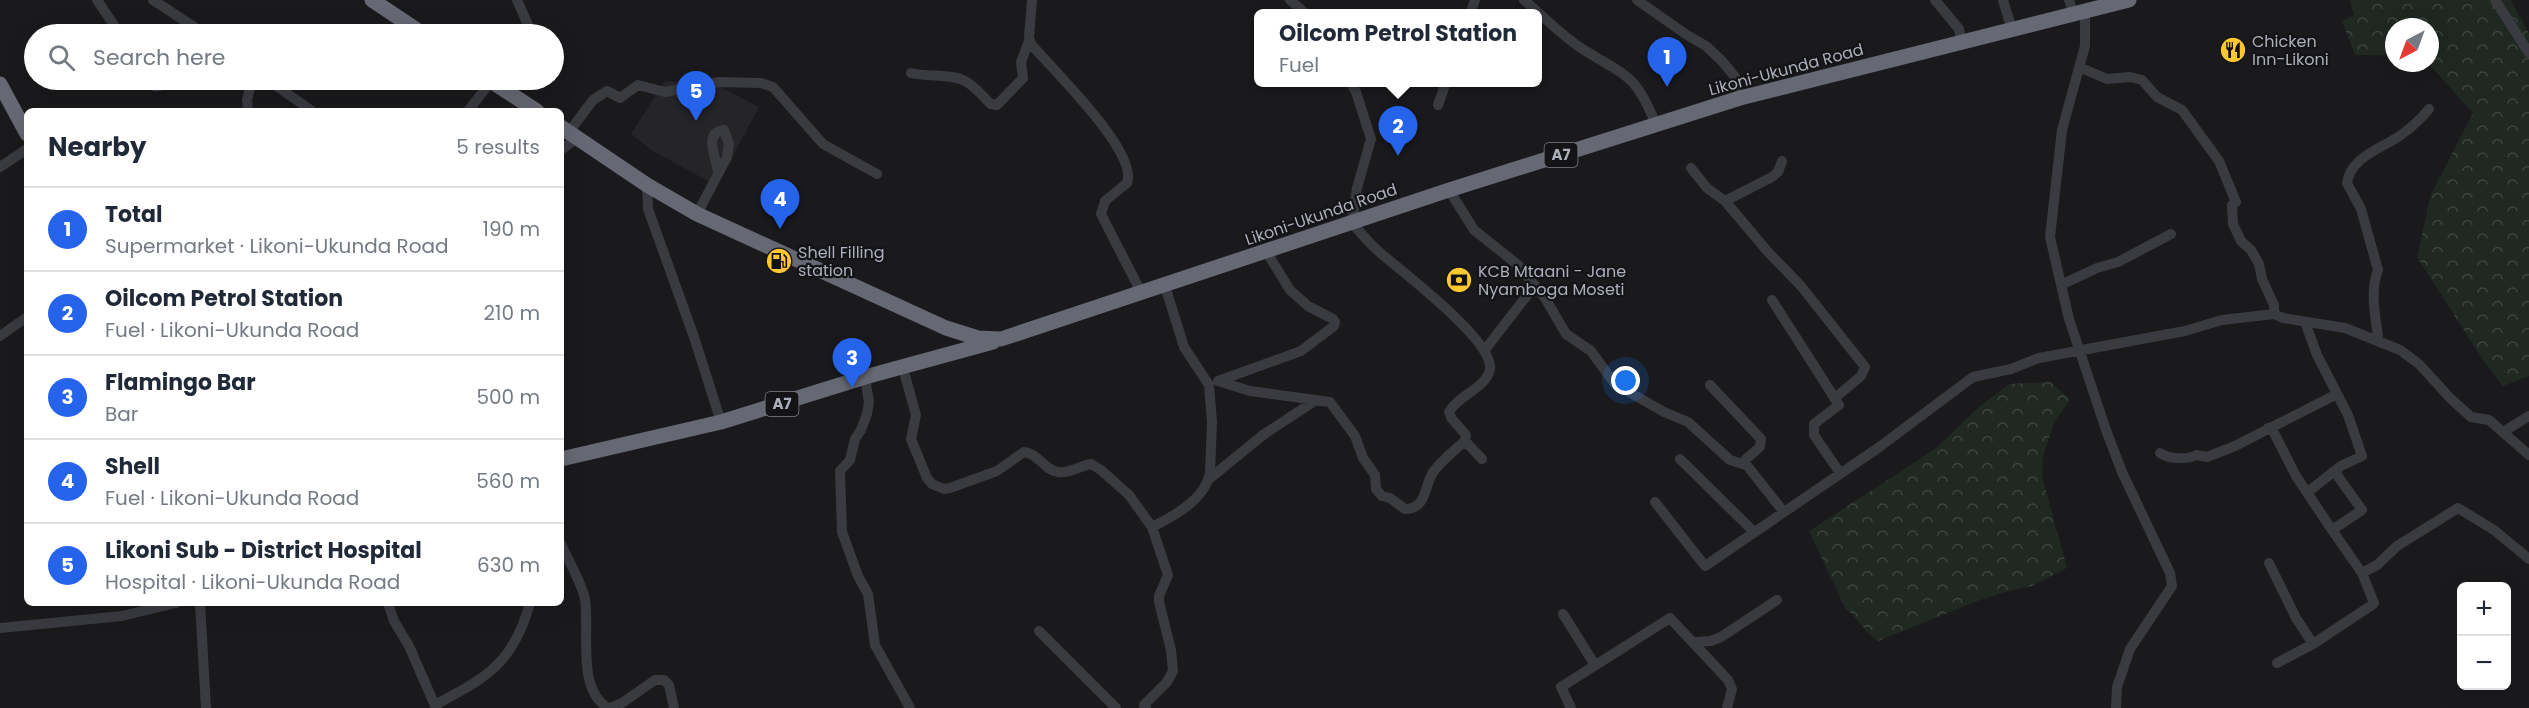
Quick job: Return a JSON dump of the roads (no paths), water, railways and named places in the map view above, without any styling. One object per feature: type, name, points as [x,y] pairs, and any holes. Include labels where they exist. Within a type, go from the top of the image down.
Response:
[{"type":"highway","points":[[372,0],[408,24]]},
{"type":"highway","name":"Likoni-Ukunda Road","points":[[569,132],[647,185],[697,214],[938,324],[970,336],[1001,339],[1449,190],[1740,98],[2129,0]]},
{"type":"highway","points":[[0,84],[24,128]]},
{"type":"highway","points":[[506,90],[533,108]]},
{"type":"highway","points":[[938,324],[952,334],[956,340],[953,350],[941,357]]},
{"type":"highway","name":"A7","points":[[564,458],[721,422],[865,377],[1001,339]]},
{"type":"street","points":[[97,0],[113,24]]},
{"type":"street","points":[[153,0],[190,24]]},
{"type":"street","points":[[517,0],[528,24]]},
{"type":"street","points":[[911,73],[926,77],[956,77],[963,80],[991,104],[997,105],[1023,78],[1021,62],[1029,41],[1032,0]]},
{"type":"street","points":[[1638,0],[1706,46],[1722,61],[1735,77],[1740,98]]},
{"type":"street","points":[[1935,0],[1959,29],[1962,43]]},
{"type":"street","points":[[2003,0],[2012,30]]},
{"type":"street","points":[[2069,0],[2079,14],[2085,46],[2062,130],[2050,237],[2051,248],[2070,319],[2122,472],[2170,573],[2172,586],[2130,649],[2117,687],[2116,708]]},
{"type":"street","points":[[2495,0],[2529,53]]},
{"type":"street","points":[[1542,15],[1580,48],[1626,74],[1646,98],[1656,125]]},
{"type":"street","points":[[1029,41],[1087,104],[1116,145],[1128,179],[1127,183],[1105,201],[1101,214],[1142,294]]},
{"type":"street","points":[[2079,67],[2107,79],[2130,77],[2142,80],[2157,97],[2175,105],[2187,115],[2219,161],[2232,189],[2236,202],[2232,205],[2233,224],[2241,241],[2251,250],[2259,264],[2274,305],[2274,314]]},
{"type":"street","points":[[569,132],[593,100],[607,91],[620,98],[638,85],[665,92],[718,82],[760,83],[773,87],[781,93],[812,134],[824,144],[877,174]]},
{"type":"street","points":[[1165,286],[1184,347],[1214,383],[1250,391],[1327,400],[1336,408],[1355,436],[1363,458],[1374,472],[1376,489],[1382,496],[1390,498],[1403,508],[1411,508],[1424,498],[1428,489],[1429,476],[1465,441],[1466,435],[1452,419],[1449,410],[1486,378],[1490,371],[1489,363],[1484,351],[1468,331],[1376,249],[1352,223],[1357,188],[1371,139],[1353,87]]},
{"type":"street","points":[[1438,105],[1444,87]]},
{"type":"street","points":[[248,108],[250,90]]},
{"type":"street","points":[[282,90],[308,108]]},
{"type":"street","points":[[470,108],[484,90]]},
{"type":"street","points":[[2377,339],[2374,278],[2378,270],[2361,209],[2347,179],[2355,166],[2373,151],[2400,135],[2430,109]]},
{"type":"street","points":[[0,167],[24,151]]},
{"type":"street","points":[[1725,201],[1772,177],[1778,172],[1782,161]]},
{"type":"street","points":[[1690,168],[1707,188],[1725,201],[1819,307],[1865,367],[1861,376],[1835,398]]},
{"type":"street","points":[[697,214],[718,171]]},
{"type":"street","points":[[647,185],[648,209],[694,337],[721,422]]},
{"type":"street","points":[[1449,190],[1473,230],[1506,254],[1535,285],[1566,334],[1591,351],[1615,384],[1622,390],[1688,422],[1730,460],[1746,465]]},
{"type":"street","points":[[2062,284],[2097,268],[2118,262],[2171,234]]},
{"type":"street","points":[[1214,383],[1301,351],[1334,326],[1333,319],[1308,306],[1290,290],[1266,252]]},
{"type":"street","points":[[1484,351],[1535,285]]},
{"type":"street","points":[[1772,300],[1839,405],[1814,424],[1814,433],[1840,473]]},
{"type":"street","points":[[1655,502],[1705,566],[1753,531],[1878,448],[1965,381],[1983,373],[2011,369],[2039,358],[2185,331],[2222,320],[2274,314],[2283,318],[2346,328],[2400,350],[2419,364],[2471,417],[2489,420],[2529,455]]},
{"type":"street","points":[[0,336],[24,318]]},
{"type":"street","points":[[2305,322],[2317,355],[2349,415],[2362,456],[2334,471],[2309,491]]},
{"type":"street","points":[[903,368],[916,415],[912,428],[912,443],[927,478],[938,487],[950,488],[998,471],[1024,453],[1033,454],[1050,469],[1060,473],[1091,464],[1130,495],[1152,527],[1168,575],[1159,596],[1173,667],[1167,682],[1144,707]]},
{"type":"street","points":[[865,377],[869,402],[850,460],[840,471],[843,490],[840,520],[850,556],[871,606],[875,645],[910,708]]},
{"type":"street","points":[[1209,479],[1214,383]]},
{"type":"street","points":[[1710,385],[1762,442],[1757,450],[1746,459],[1746,465],[1783,511]]},
{"type":"street","points":[[2160,453],[2164,456],[2190,458],[2196,455],[2207,458],[2337,394]]},
{"type":"street","points":[[1152,527],[1186,507],[1209,479],[1263,435],[1316,400]]},
{"type":"street","points":[[2502,432],[2529,416]]},
{"type":"street","points":[[2268,428],[2272,429],[2296,476],[2309,491],[2332,530],[2362,573],[2374,603],[2313,644],[2277,663]]},
{"type":"street","points":[[1465,441],[1482,459]]},
{"type":"street","points":[[1680,459],[1753,531]]},
{"type":"street","points":[[2332,530],[2362,510],[2334,471]]},
{"type":"street","points":[[2362,573],[2382,561],[2397,546],[2458,508],[2494,530],[2528,557]]},
{"type":"street","points":[[564,551],[585,601],[589,680],[598,699],[609,708],[622,703],[655,680],[660,680],[669,685],[674,708]]},
{"type":"street","points":[[2269,563],[2296,618],[2313,644]]},
{"type":"street","points":[[1695,642],[1711,641],[1721,637],[1777,600]]},
{"type":"street","points":[[0,628],[122,616],[164,606]]},
{"type":"street","points":[[200,606],[206,708]]},
{"type":"street","points":[[389,606],[394,621],[412,652],[435,707],[497,667],[518,635],[529,606]]},
{"type":"street","points":[[1563,614],[1595,665]]},
{"type":"street","points":[[1571,708],[1560,688],[1672,618],[1730,683],[1732,689],[1726,708]]},
{"type":"street","points":[[1039,631],[1116,708]]},
{"type":"place","name":"Chicken Inn-Likoni","points":[[2233,50]]},
{"type":"place","name":"Total","points":[[1667,87]]},
{"type":"place","name":"Likoni Sub - District Hospital","points":[[696,121]]},
{"type":"place","name":"Oilcom Petrol Station","points":[[1398,156]]},
{"type":"place","name":"Shell","points":[[780,229]]},
{"type":"place","name":"Shell Filling station","points":[[779,261]]},
{"type":"place","name":"KCB Mtaani - Jane Nyamboga Moseti","points":[[1459,280]]},
{"type":"place","name":"Flamingo Bar","points":[[852,388]]}]
